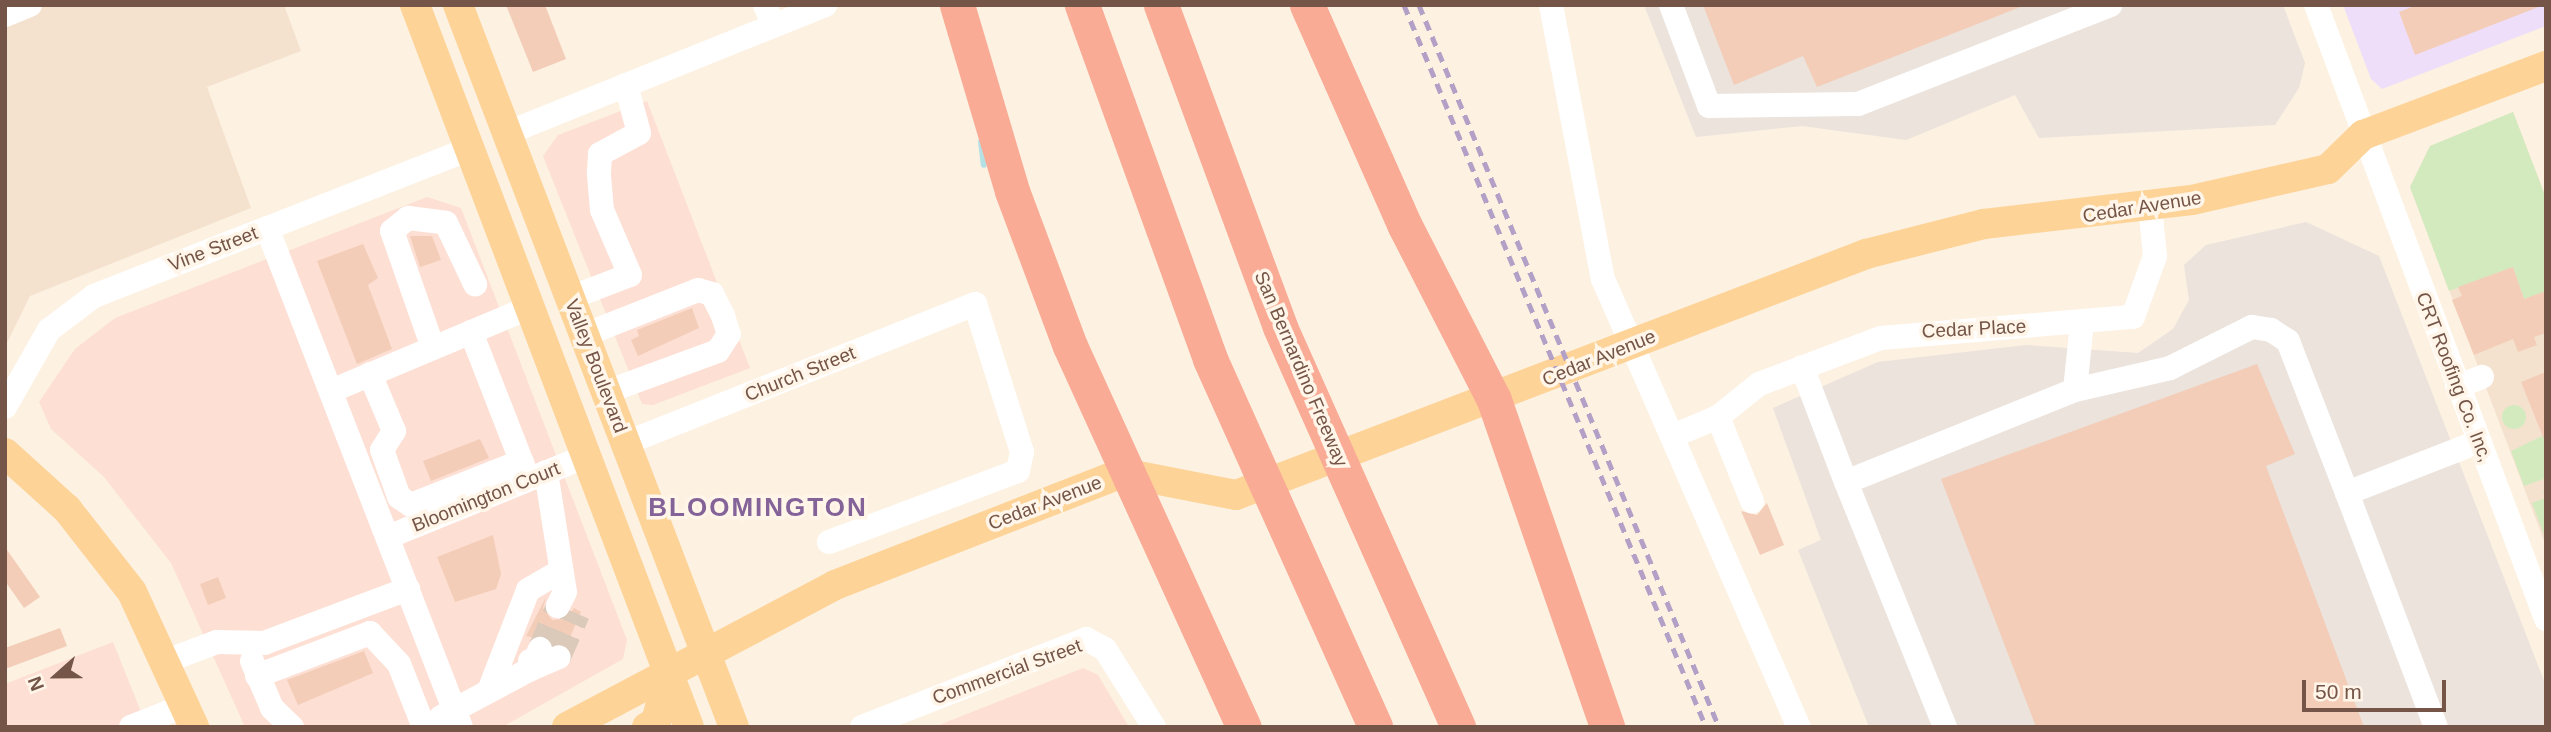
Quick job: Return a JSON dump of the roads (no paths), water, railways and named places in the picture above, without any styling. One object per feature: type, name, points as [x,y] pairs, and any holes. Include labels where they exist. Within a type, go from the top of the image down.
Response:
[{"type":"highway","points":[[957,5],[1012,191],[1123,473],[1244,727]]},
{"type":"highway","points":[[1082,5],[1210,359],[1375,727]]},
{"type":"highway","name":"San Bernardino Freeway","points":[[1161,5],[1280,327],[1458,727]]},
{"type":"highway","points":[[1307,5],[1405,226],[1506,395],[1607,727]]},
{"type":"main road","points":[[415,5],[584,457],[690,727]]},
{"type":"main road","name":"Valley Boulevard","points":[[458,5],[734,727]]},
{"type":"main road","name":"Cedar Avenue","points":[[567,727],[704,652],[835,585],[1123,473],[1236,495],[1431,425],[1866,254],[1984,224],[2150,205],[2328,169],[2363,135],[2546,66]]},
{"type":"main road","points":[[5,453],[101,548],[169,660],[190,716],[206,727]]},
{"type":"main road","points":[[647,727],[656,722],[668,672]]},
{"type":"street","points":[[5,15],[30,5]]},
{"type":"street","points":[[507,133],[626,85],[769,15],[825,5]]},
{"type":"street","points":[[1551,5],[1603,279],[1675,435],[1799,727]]},
{"type":"street","points":[[1671,5],[1709,106],[1858,104],[2110,5]]},
{"type":"street","name":"CRT Roofing Co. Inc,","points":[[2316,5],[2546,619]]},
{"type":"street","points":[[570,298],[630,275],[602,210],[599,173],[600,155],[639,133],[626,85]]},
{"type":"street","name":"Vine Street","points":[[5,407],[49,330],[80,304],[469,149]]},
{"type":"street","name":"Cedar Place","points":[[1675,435],[1718,416],[1759,384],[1881,338],[2120,322],[2141,310],[2155,256],[2150,205]]},
{"type":"street","points":[[433,348],[415,305],[392,231],[408,218],[446,223],[475,284]]},
{"type":"street","points":[[267,228],[458,719]]},
{"type":"street","points":[[584,334],[698,290],[712,294],[729,334],[718,351],[606,391]]},
{"type":"street","name":"Church Street","points":[[626,443],[975,304],[1022,452],[1018,471],[829,542]]},
{"type":"street","points":[[331,391],[528,308]]},
{"type":"street","points":[[2075,390],[2082,323]]},
{"type":"street","points":[[1846,482],[2075,390],[2170,368],[2252,327],[2271,330],[2287,341],[2436,727]]},
{"type":"street","points":[[471,332],[532,471],[562,597],[528,590],[491,688]]},
{"type":"street","points":[[1802,367],[1945,727]]},
{"type":"street","points":[[370,374],[394,431],[382,450],[399,497],[411,505],[532,471]]},
{"type":"street","points":[[2457,387],[2482,377]]},
{"type":"street","points":[[1718,416],[1752,501]]},
{"type":"street","points":[[2347,494],[2478,442]]},
{"type":"street","name":"Bloomington Court","points":[[388,537],[532,471],[584,457]]},
{"type":"street","points":[[169,660],[218,642],[247,644],[408,589]]},
{"type":"street","points":[[257,676],[370,633],[398,664],[420,726],[458,719],[491,688],[539,655]]},
{"type":"street","name":"Commercial Street","points":[[862,727],[1086,639],[1105,649],[1154,727]]},
{"type":"street","points":[[247,644],[257,676],[272,708],[292,727]]},
{"type":"street","points":[[131,727],[190,716]]},
{"type":"waterway","points":[[981,142],[984,165]]},
{"type":"tunnel","points":[[540,649],[558,606]]},
{"type":"tunnel","points":[[559,657],[578,614]]},
{"type":"railway","points":[[1404,5],[1706,727]]},
{"type":"railway","points":[[1419,5],[1719,727]]},
{"type":"district","name":"BLOOMINGTON","points":[[758,508]]}]
